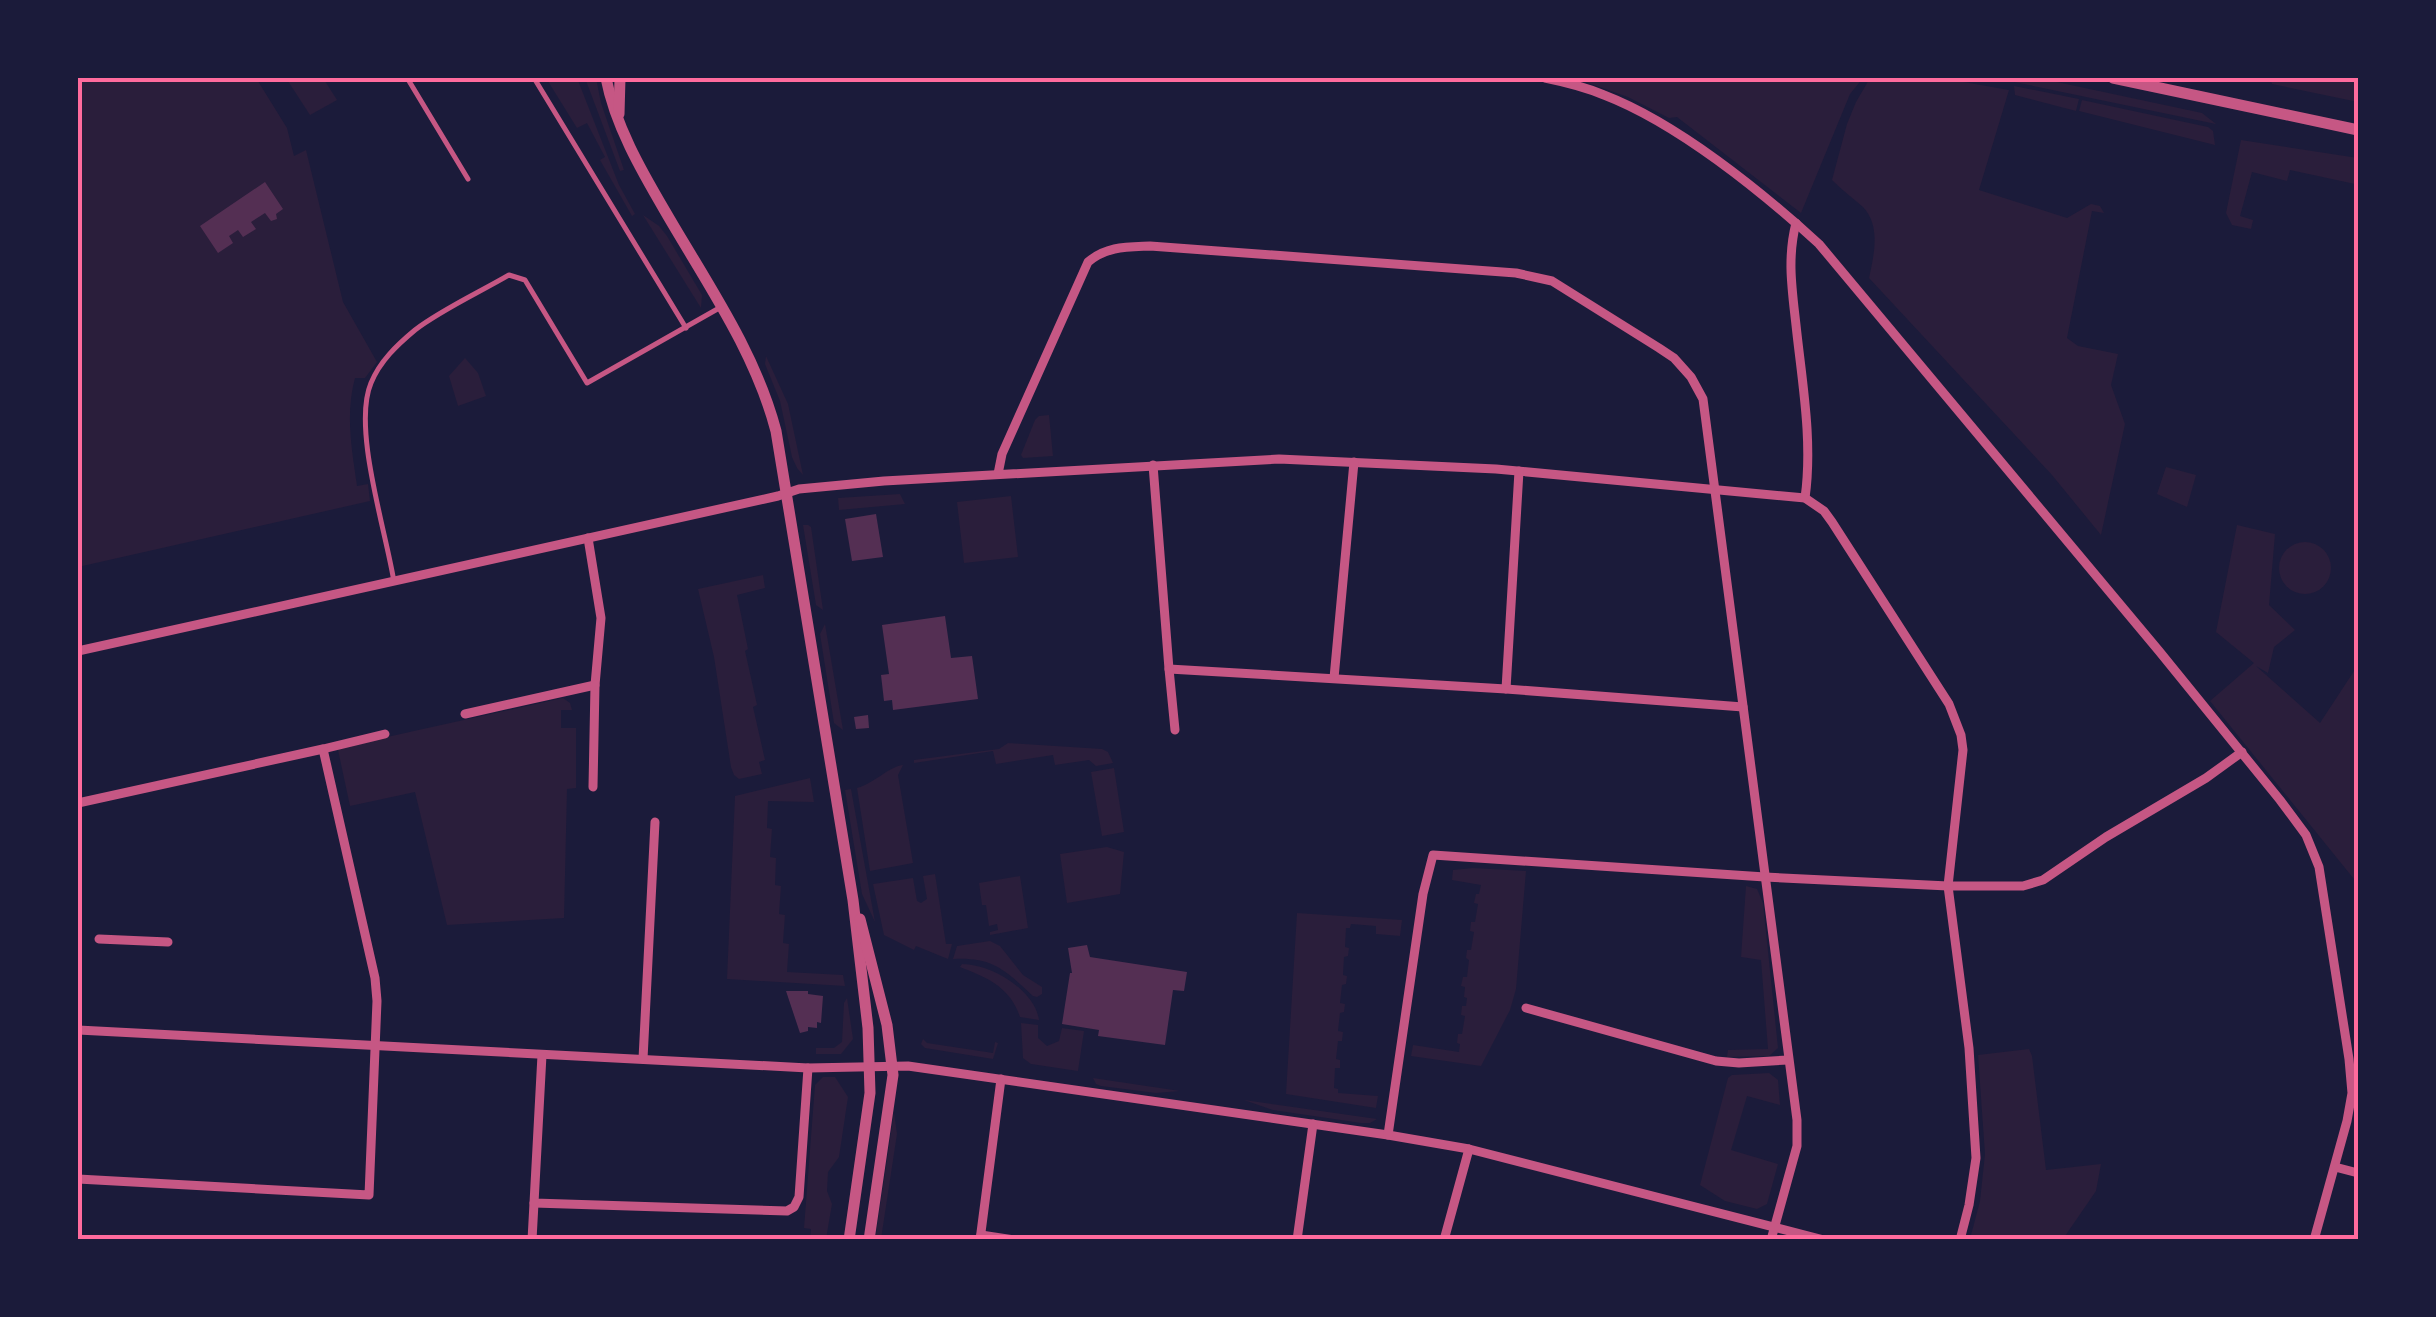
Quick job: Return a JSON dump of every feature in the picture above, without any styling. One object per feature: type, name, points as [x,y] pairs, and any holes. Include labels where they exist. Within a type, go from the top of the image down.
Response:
[{"type":"street","points":[[606,78],[609,96],[648,181],[753,364],[776,431],[853,900],[868,1028],[869,1104],[849,1240]]},
{"type":"street","points":[[618,118],[620,78]]},
{"type":"street","points":[[1545,78],[1605,95],[1647,116],[1696,146],[1819,244],[2242,752],[2306,836],[2319,868],[2352,1093],[2314,1240]]},
{"type":"street","points":[[2113,78],[2358,130]]},
{"type":"street","points":[[1796,223],[1790,249],[1806,416],[1806,498]]},
{"type":"street","points":[[998,474],[1002,454],[1088,262],[1099,252],[1114,248],[1150,246],[1428,265],[1552,281],[1674,358],[1703,399],[1797,1120],[1796,1146],[1771,1240]]},
{"type":"street","points":[[78,651],[799,490],[884,482],[1279,458],[1519,471],[1806,498],[1832,522],[1949,704],[1963,750],[1948,886],[1976,1135],[1974,1175],[1960,1240]]},
{"type":"street","points":[[1334,678],[1354,462]]},
{"type":"street","points":[[1153,465],[1175,730]]},
{"type":"street","points":[[1506,689],[1519,471]]},
{"type":"street","points":[[588,538],[601,618],[593,786]]},
{"type":"street","points":[[1169,669],[1743,707]]},
{"type":"street","points":[[465,714],[595,685]]},
{"type":"street","points":[[78,802],[385,734]]},
{"type":"street","points":[[78,1180],[368,1195],[375,978],[323,750]]},
{"type":"street","points":[[1388,1135],[1433,855],[1765,877],[2023,886],[2043,880],[2242,752]]},
{"type":"street","points":[[643,1059],[655,822]]},
{"type":"street","points":[[853,900],[887,1025],[892,1065],[890,1106],[869,1240]]},
{"type":"street","points":[[99,940],[168,942]]},
{"type":"street","points":[[1526,1008],[1716,1061],[1788,1060]]},
{"type":"street","points":[[78,1030],[808,1068],[892,1065],[1469,1149],[1824,1240]]},
{"type":"street","points":[[532,1240],[542,1055]]},
{"type":"street","points":[[534,1203],[787,1212],[799,1197],[808,1068]]},
{"type":"street","points":[[1001,1079],[980,1237],[1014,1240]]},
{"type":"street","points":[[1297,1240],[1313,1124]]},
{"type":"street","points":[[1444,1240],[1469,1149]]},
{"type":"street","points":[[2335,1167],[2358,1173]]},
{"type":"lane","points":[[534,78],[686,328]]},
{"type":"lane","points":[[412,79],[468,178]]},
{"type":"lane","points":[[394,582],[366,433],[365,405],[378,368],[419,327],[510,276],[526,280],[587,382],[721,307]]},
{"type":"shaded area","points":[[78,78],[256,78],[287,128],[294,156],[306,150],[343,302],[377,362],[365,378],[355,378],[350,405],[357,486],[368,484],[370,501],[78,567]]},
{"type":"shaded area","points":[[286,78],[323,78],[337,100],[310,115]]},
{"type":"shaded area","points":[[546,78],[577,78],[619,185],[635,214],[632,216],[600,160],[605,157],[587,123],[577,128]]},
{"type":"shaded area","points":[[585,78],[596,78],[624,170],[620,171]]},
{"type":"shaded area","points":[[1574,78],[1863,78],[1850,94],[1801,213],[1677,117],[1669,118],[1628,97]]},
{"type":"shaded area","points":[[1870,78],[1941,78],[2009,90],[1979,190],[2067,218],[2091,204],[2100,206],[2104,213],[2092,211],[2067,338],[2078,346],[2118,354],[2111,385],[2125,424],[2101,535],[2052,475],[1869,278],[1875,241],[1869,215],[1832,180],[1847,124]]},
{"type":"shaded area","points":[[1995,78],[2038,78],[2202,113],[2216,124]]},
{"type":"shaded area","points":[[2270,78],[2358,79],[2358,102],[2272,84]]},
{"type":"shaded area","points":[[2014,86],[2079,99],[2076,111],[2015,95]]},
{"type":"shaded area","points":[[2082,100],[2208,127],[2213,131],[2215,145],[2079,111]]},
{"type":"shaded area","points":[[2241,140],[2358,158],[2355,184],[2290,170],[2287,181],[2252,172],[2240,216],[2253,220],[2251,229],[2232,225],[2226,213]]},
{"type":"shaded area","points":[[643,215],[667,236],[702,295],[701,308]]},
{"type":"shaded area","points":[[766,356],[788,404],[803,475],[792,457]]},
{"type":"shaded area","points":[[465,358],[478,373],[486,396],[458,406],[449,376]]},
{"type":"shaded area","points":[[1049,415],[1053,456],[1023,458],[1035,420]]},
{"type":"shaded area","points":[[2166,467],[2196,475],[2187,507],[2157,494]]},
{"type":"shaded area","points":[[900,494],[905,504],[839,510],[838,498]]},
{"type":"shaded area","points":[[1011,496],[1018,557],[964,563],[957,502]]},
{"type":"shaded area","points":[[803,525],[811,527],[823,610],[816,605]]},
{"type":"shaded area","points":[[2237,525],[2275,534],[2269,605],[2295,630],[2274,647],[2268,673],[2256,666],[2320,723],[2358,665],[2358,884],[2210,701],[2254,663],[2216,632]]},
{"type":"shaded area","points":[[2305,542],[2324,549],[2331,568],[2324,587],[2305,594],[2286,587],[2279,568],[2286,549]]},
{"type":"shaded area","points":[[763,575],[765,588],[737,595],[765,760],[759,762],[762,774],[739,779],[731,767],[714,657],[698,589]]},
{"type":"shaded area","points":[[825,624],[843,730],[834,723],[820,634]]},
{"type":"shaded area","points":[[563,698],[572,710],[561,710],[561,728],[576,728],[576,788],[567,789],[564,918],[447,925],[415,792],[350,806],[338,750]]},
{"type":"shaded area","points":[[1008,743],[1102,749],[1113,763],[1096,766],[1089,760],[1055,765],[1053,755],[996,764],[993,751],[914,763],[999,749]]},
{"type":"shaded area","points":[[903,765],[898,775],[913,863],[870,871],[857,788]]},
{"type":"shaded area","points":[[1114,768],[1124,832],[1102,836],[1091,772]]},
{"type":"shaded area","points":[[810,778],[814,802],[768,801],[770,857],[776,858],[775,885],[781,886],[783,943],[789,944],[787,972],[843,975],[845,986],[727,979],[735,796]]},
{"type":"shaded area","points":[[851,789],[875,922],[862,894],[845,790]]},
{"type":"shaded area","points":[[1107,847],[1124,852],[1120,894],[1067,903],[1060,854]]},
{"type":"shaded area","points":[[1453,870],[1526,871],[1516,989],[1510,1010],[1481,1066],[1411,1056],[1413,1045],[1459,1052],[1458,1034],[1462,1034],[1465,1016],[1461,1015],[1462,1006],[1466,1006],[1467,998],[1465,987],[1461,986],[1463,977],[1467,977],[1467,950],[1471,950],[1474,932],[1470,931],[1471,922],[1475,922],[1478,904],[1474,903],[1481,885],[1452,880]]},
{"type":"shaded area","points":[[935,874],[946,944],[952,944],[948,959],[916,946],[914,950],[884,935],[873,884],[913,878],[917,901],[921,903],[927,899],[923,876]]},
{"type":"shaded area","points":[[1020,876],[1028,928],[990,935],[998,930],[997,924],[989,926],[979,883]]},
{"type":"shaded area","points":[[1746,886],[1757,889],[1763,903],[1778,1048],[1769,1056],[1727,1057],[1728,1050],[1768,1049],[1761,960],[1741,957]]},
{"type":"shaded area","points":[[1297,913],[1402,920],[1400,936],[1376,934],[1376,926],[1351,924],[1346,928],[1345,947],[1349,948],[1343,975],[1347,976],[1340,1003],[1345,1004],[1338,1031],[1343,1032],[1342,1041],[1338,1041],[1336,1059],[1340,1060],[1340,1068],[1335,1068],[1334,1088],[1338,1093],[1378,1096],[1376,1108],[1286,1094]]},
{"type":"shaded area","points":[[990,941],[1000,946],[1023,975],[1042,987],[1042,994],[1033,996],[989,963],[953,959],[957,946]]},
{"type":"shaded area","points":[[962,964],[998,974],[1021,989],[1039,1020],[1020,1017],[1004,991],[960,967]]},
{"type":"shaded area","points":[[847,998],[853,1039],[841,1054],[816,1054],[816,1048],[834,1048],[842,1042]]},
{"type":"shaded area","points":[[1021,1023],[1038,1025],[1038,1038],[1047,1046],[1059,1041],[1062,1028],[1084,1031],[1078,1071],[1031,1064],[1023,1058]]},
{"type":"shaded area","points":[[923,1039],[927,1043],[993,1053],[995,1042],[998,1043],[993,1059],[925,1048],[921,1044]]},
{"type":"shaded area","points":[[2029,1049],[2046,1170],[2101,1164],[2096,1191],[2063,1239],[1970,1239],[1980,1201],[1985,1154],[1978,1055]]},
{"type":"shaded area","points":[[1769,1073],[1778,1080],[1780,1105],[1747,1096],[1731,1150],[1778,1164],[1767,1204],[1757,1209],[1725,1201],[1700,1185],[1728,1078]]},
{"type":"shaded area","points":[[823,1077],[835,1077],[848,1097],[839,1157],[828,1172],[827,1191],[832,1204],[826,1239],[810,1239],[811,1229],[804,1228],[815,1085]]},
{"type":"shaded area","points":[[1093,1078],[1180,1091],[1156,1093],[1101,1086]]},
{"type":"shaded area","points":[[1244,1100],[1377,1119],[1361,1123],[1273,1110]]},
{"type":"shaded area","points":[[894,1112],[897,1134],[881,1239],[875,1240]]},
{"type":"building","points":[[265,182],[283,209],[276,214],[277,219],[271,221],[265,213],[251,222],[256,229],[243,237],[238,230],[229,236],[233,243],[218,253],[200,226]]},
{"type":"building","points":[[876,514],[883,557],[852,561],[845,519]]},
{"type":"building","points":[[945,616],[951,658],[972,656],[978,699],[893,710],[892,700],[884,701],[881,675],[889,674],[882,625]]},
{"type":"building","points":[[868,715],[869,728],[856,729],[854,717]]},
{"type":"building","points":[[1087,945],[1090,957],[1187,972],[1184,991],[1173,990],[1165,1045],[1098,1036],[1099,1030],[1062,1024],[1072,973],[1068,948]]},
{"type":"building","points":[[786,991],[823,996],[821,1023],[817,1022],[817,1028],[808,1027],[808,1031],[800,1033]]}]
